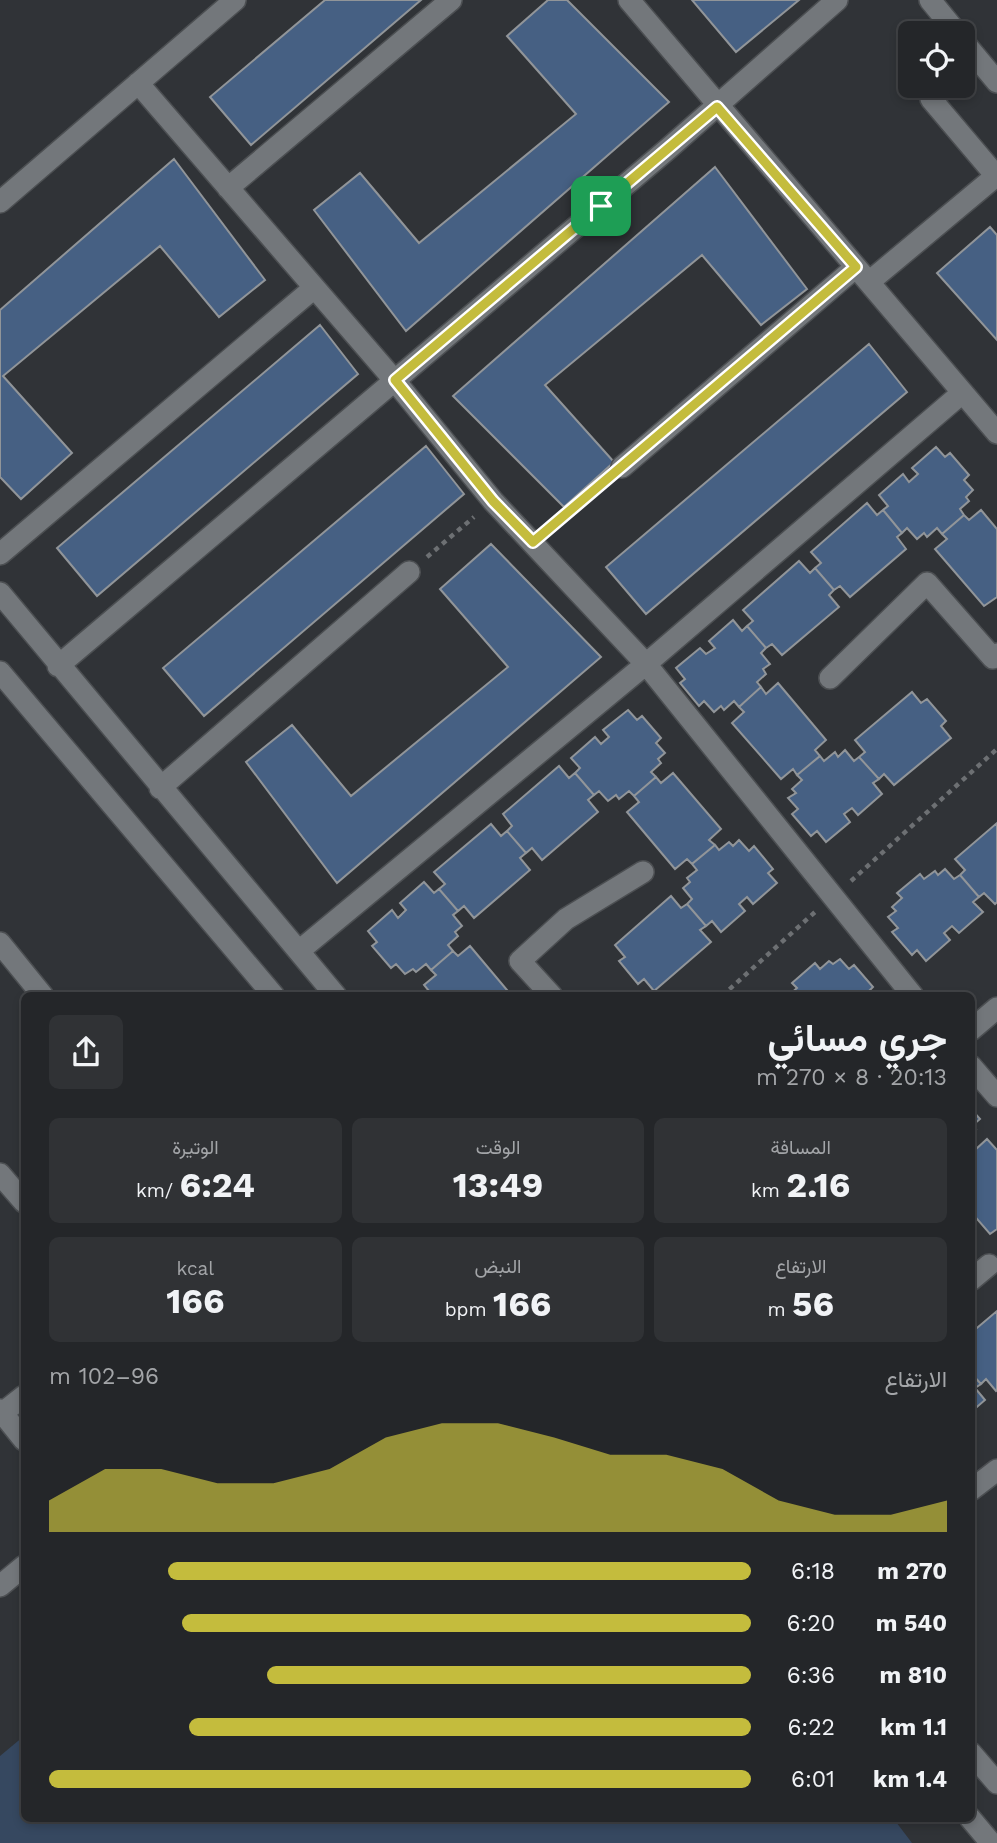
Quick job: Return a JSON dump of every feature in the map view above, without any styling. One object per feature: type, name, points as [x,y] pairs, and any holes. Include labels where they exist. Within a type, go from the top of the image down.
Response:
[{"type":"street","points":[[0,202],[235,0]]},
{"type":"street","points":[[228,188],[451,0]]},
{"type":"street","points":[[629,0],[717,107],[997,433]]},
{"type":"street","points":[[58,666],[717,107],[837,0]]},
{"type":"street","points":[[930,0],[947,21]]},
{"type":"street","points":[[975,69],[997,82]]},
{"type":"street","points":[[138,83],[395,380],[493,501],[646,664],[911,992]]},
{"type":"street","points":[[622,467],[862,274],[996,176],[932,98]]},
{"type":"street","points":[[0,554],[314,288]]},
{"type":"street","points":[[299,951],[646,664],[962,393]]},
{"type":"street","points":[[160,788],[409,572]]},
{"type":"street","points":[[830,678],[928,583],[993,657],[997,654]]},
{"type":"street","points":[[0,593],[58,666],[333,992]]},
{"type":"street","points":[[0,672],[271,992]]},
{"type":"street","points":[[548,992],[520,961],[566,919],[643,872]]},
{"type":"street","points":[[0,943],[40,992]]},
{"type":"street","points":[[975,1027],[997,1009]]},
{"type":"street","points":[[975,1071],[997,1096]]},
{"type":"street","points":[[0,1174],[21,1198]]},
{"type":"street","points":[[975,1277],[989,1265]]},
{"type":"street","points":[[21,1398],[1,1413],[21,1436]]},
{"type":"street","points":[[975,1487],[997,1470]]},
{"type":"street","points":[[0,1586],[21,1568]]},
{"type":"street","points":[[975,1758],[997,1783]]},
{"type":"street","points":[[973,1822],[991,1843]]},
{"type":"path","points":[[533,542],[622,467]]},
{"type":"path","points":[[409,572],[493,501]]},
{"type":"path","points":[[726,992],[997,749]]},
{"type":"shaded area","points":[[21,1738],[21,1822],[896,1822],[912,1843],[0,1843],[0,1756]]},
{"type":"building","points":[[325,0],[421,0],[251,145],[210,97]]},
{"type":"building","points":[[548,0],[567,0],[669,102],[406,331],[314,210],[360,173],[419,243],[576,114],[507,36]]},
{"type":"building","points":[[692,0],[799,0],[736,52]]},
{"type":"building","points":[[174,159],[265,280],[219,317],[160,246],[3,376],[72,453],[21,499],[0,477],[0,310]]},
{"type":"building","points":[[715,167],[807,289],[761,325],[702,255],[545,385],[614,462],[564,507],[453,396]]},
{"type":"building","points":[[990,227],[997,235],[997,340],[937,273]]},
{"type":"building","points":[[320,325],[358,374],[97,596],[57,548]]},
{"type":"building","points":[[869,344],[907,392],[646,614],[606,567]]},
{"type":"building","points":[[426,446],[464,494],[204,716],[163,668]]},
{"type":"building","points":[[936,447],[945,457],[950,453],[969,475],[964,480],[973,490],[966,497],[969,501],[960,509],[964,515],[942,534],[937,528],[927,537],[924,533],[917,539],[907,528],[902,533],[883,510],[888,506],[879,495],[903,474],[909,482],[918,474],[912,468]]},
{"type":"building","points":[[867,503],[877,515],[883,510],[902,533],[897,537],[906,549],[850,597],[840,586],[834,590],[815,568],[821,563],[811,552]]},
{"type":"building","points":[[981,510],[997,529],[997,597],[984,606],[935,549],[947,539],[942,534],[964,515],[969,520]]},
{"type":"building","points":[[491,544],[601,657],[337,883],[246,762],[292,725],[351,796],[508,667],[440,589]]},
{"type":"building","points":[[799,561],[810,573],[815,568],[834,590],[829,595],[839,607],[782,655],[772,644],[766,648],[747,626],[753,621],[743,610]]},
{"type":"building","points":[[733,620],[742,631],[747,626],[766,648],[761,653],[770,664],[763,669],[766,674],[757,682],[761,687],[739,707],[734,701],[724,710],[721,706],[714,712],[704,701],[699,706],[680,683],[685,679],[676,668],[700,648],[706,654],[715,648],[709,641]]},
{"type":"building","points":[[778,683],[826,740],[815,750],[820,756],[797,775],[793,769],[781,779],[732,723],[744,712],[739,707],[761,687],[766,694]]},
{"type":"building","points":[[912,692],[921,703],[927,699],[946,721],[941,726],[951,738],[894,785],[884,774],[879,779],[859,757],[865,752],[855,740]]},
{"type":"building","points":[[628,710],[637,720],[642,716],[661,738],[656,743],[665,753],[658,759],[661,763],[651,772],[656,777],[634,796],[629,791],[619,799],[616,795],[608,801],[599,791],[594,795],[575,773],[580,768],[571,758],[595,737],[601,744],[609,737],[603,730]]},
{"type":"building","points":[[845,750],[854,761],[859,757],[879,779],[873,783],[882,794],[858,815],[852,808],[844,814],[850,822],[826,842],[817,831],[811,836],[792,814],[798,809],[788,798],[796,793],[792,789],[802,780],[797,775],[820,756],[824,761],[835,752],[838,757]]},
{"type":"building","points":[[559,766],[569,778],[575,773],[594,795],[588,800],[598,812],[542,860],[532,848],[526,853],[507,831],[512,826],[503,814]]},
{"type":"building","points":[[673,773],[721,829],[709,840],[715,845],[692,864],[687,859],[675,869],[627,812],[639,802],[634,796],[656,777],[661,783]]},
{"type":"building","points":[[997,823],[995,904],[984,893],[979,897],[960,875],[965,870],[955,859]]},
{"type":"building","points":[[491,824],[501,836],[507,831],[526,853],[520,858],[530,870],[474,918],[464,906],[458,911],[439,889],[445,884],[434,872]]},
{"type":"building","points":[[739,840],[749,851],[754,846],[773,869],[768,873],[777,883],[753,904],[747,897],[739,904],[745,911],[721,932],[712,921],[706,926],[687,904],[692,899],[683,888],[690,882],[687,878],[697,870],[692,864],[715,845],[719,850],[729,842],[733,846]]},
{"type":"building","points":[[945,869],[954,879],[960,875],[979,897],[973,902],[983,912],[959,933],[952,926],[944,933],[950,940],[926,961],[917,950],[912,955],[892,932],[898,928],[888,917],[896,911],[892,907],[902,898],[897,893],[920,874],[924,879],[935,871],[938,875]]},
{"type":"building","points":[[424,882],[434,893],[439,889],[458,911],[453,915],[462,926],[455,932],[458,936],[448,945],[453,951],[431,970],[426,964],[416,972],[413,969],[405,974],[396,964],[391,968],[372,946],[377,942],[368,931],[392,910],[398,918],[406,910],[400,903]]},
{"type":"building","points":[[671,896],[681,908],[687,904],[706,926],[700,930],[711,942],[654,991],[644,979],[638,984],[619,961],[625,957],[615,945]]},
{"type":"building","points":[[470,946],[509,992],[430,992],[424,985],[436,975],[431,970],[453,951],[458,956]]},
{"type":"building","points":[[840,959],[849,969],[854,965],[873,987],[868,992],[792,992],[797,988],[792,983],[815,963],[820,969],[829,961],[833,964]]},
{"type":"building","points":[[987,1139],[997,1150],[997,1229],[990,1234],[975,1217],[976,1149]]},
{"type":"building","points":[[997,1311],[996,1391],[986,1379],[981,1384],[975,1377],[975,1330]]},
{"type":"building","points":[[975,1377],[981,1384],[975,1388]]},
{"type":"building","points":[[975,1388],[985,1400],[975,1409]]},
{"type":"route","points":[[717,107],[856,267],[533,542],[493,501],[395,380],[601,206],[717,107]]}]
